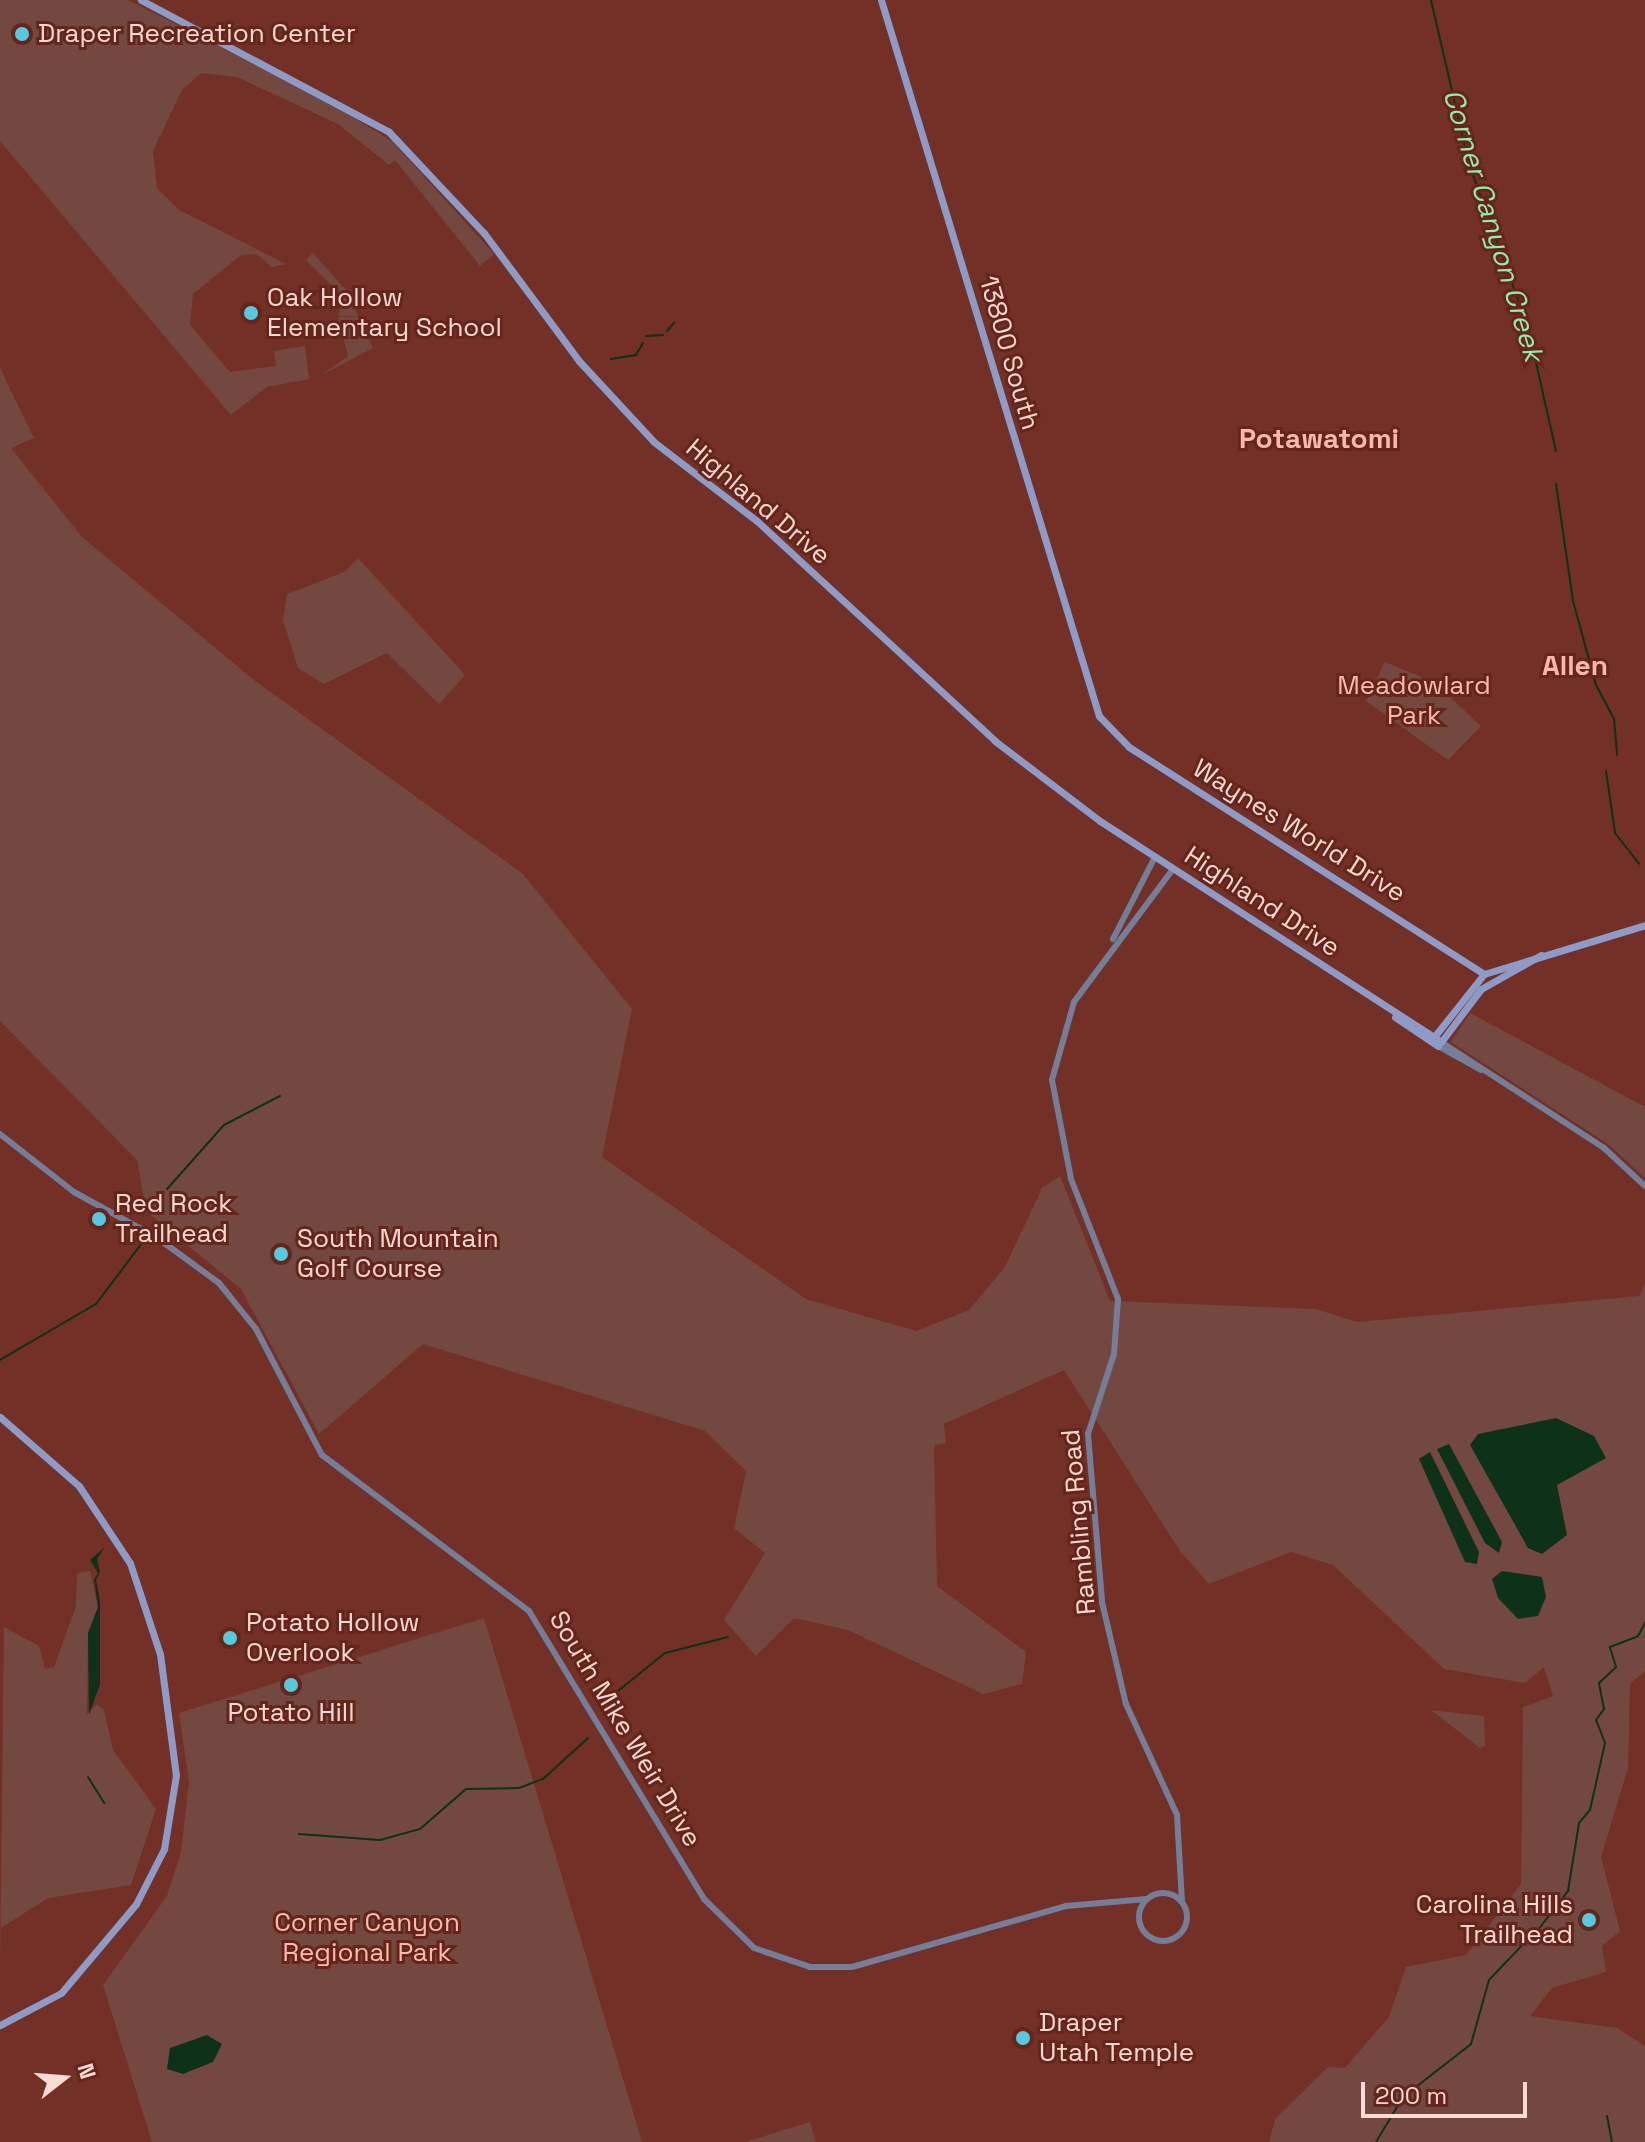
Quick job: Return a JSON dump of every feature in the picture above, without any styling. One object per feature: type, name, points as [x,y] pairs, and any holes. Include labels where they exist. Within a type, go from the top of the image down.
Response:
[{"type":"main road","name":"Highland Drive","points":[[141,0],[389,132],[498,249],[579,361],[654,442],[757,521],[1021,763],[1155,857],[1437,1042]]},
{"type":"main road","name":"13800 South","points":[[881,0],[1099,716]]},
{"type":"main road","name":"Waynes World Drive","points":[[1099,716],[1129,747],[1484,974]]},
{"type":"main road","points":[[1386,1006],[1431,1027],[1484,974],[1645,925]]},
{"type":"main road","points":[[1437,1042],[1486,985],[1541,955]]},
{"type":"main road","points":[[1484,974],[1486,985]]},
{"type":"main road","points":[[1437,1042],[1454,1007]]},
{"type":"main road","points":[[0,1417],[79,1486],[130,1563],[160,1654],[176,1775],[164,1849],[136,1904],[61,1993],[0,2025]]},
{"type":"street","name":"Rambling Road","points":[[1155,857],[1112,942],[1064,1022],[1053,1096],[1071,1179],[1118,1299],[1114,1354],[1089,1426],[1100,1588],[1126,1704],[1177,1815],[1177,1876],[1182,1902]]},
{"type":"street","name":"Rambling Road","points":[[1112,942],[1173,869]]},
{"type":"street","name":"Highland Drive","points":[[1437,1042],[1492,1074],[1604,1148],[1645,1186]]},
{"type":"street","name":"South Mike Weir Drive","points":[[0,1134],[74,1192],[163,1241],[219,1283],[256,1329],[322,1455],[529,1611],[704,1899],[754,1948],[810,1967],[852,1967],[1066,1906],[1122,1904],[1147,1899]]},
{"type":"street","points":[[1139,1919],[1147,1899],[1163,1893],[1177,1876]]},
{"type":"street","points":[[1122,1904],[1139,1919],[1150,1937],[1170,1940],[1185,1926],[1182,1902],[1163,1893]]},
{"type":"green space","points":[[0,0],[128,0],[314,93],[393,142],[494,254],[480,266],[395,160],[389,165],[338,124],[237,77],[201,73],[182,90],[153,151],[157,188],[179,210],[286,264],[271,267],[257,254],[241,255],[193,294],[190,325],[230,372],[276,366],[274,351],[305,346],[309,379],[267,387],[231,415],[0,141]]},
{"type":"green space","points":[[313,253],[347,291],[358,316],[338,316],[344,298],[306,260]]},
{"type":"green space","points":[[338,317],[358,317],[373,348],[320,376],[348,356]]},
{"type":"green space","name":"South Mountain Golf Course","points":[[0,368],[34,438],[11,448],[82,537],[254,680],[523,874],[632,1009],[602,1157],[806,1299],[916,1331],[969,1310],[1005,1267],[1042,1188],[1060,1176],[1110,1301],[1316,1309],[1357,1322],[1639,1296],[1645,1283],[1645,1671],[1630,1684],[1628,1768],[1601,1857],[1620,1931],[1602,1946],[1606,1972],[1552,1988],[1530,2016],[1617,2028],[1645,2046],[1645,2142],[1269,2142],[1275,2119],[1328,2067],[1345,2068],[1389,2017],[1406,1967],[1466,1955],[1521,1884],[1523,1707],[1553,1696],[1544,1667],[1525,1683],[1444,1669],[1333,1565],[1291,1552],[1209,1584],[1180,1551],[1064,1370],[944,1424],[946,1443],[934,1445],[937,1586],[1026,1652],[1022,1684],[983,1694],[848,1630],[794,1618],[756,1656],[724,1620],[765,1553],[734,1528],[746,1471],[705,1431],[423,1344],[319,1434],[241,1289],[146,1211],[137,1160],[0,1021]]},
{"type":"green space","points":[[358,558],[465,675],[439,704],[387,653],[324,684],[298,668],[283,620],[287,594],[344,572]]},
{"type":"green space","name":"Meadowlard Park","points":[[1385,662],[1434,682],[1481,726],[1448,760],[1366,701]]},
{"type":"green space","points":[[1470,1013],[1645,1107],[1645,1178],[1608,1144],[1451,1042]]},
{"type":"green space","points":[[90,1571],[98,1607],[88,1633],[87,1714],[97,1704],[104,1710],[113,1750],[156,1809],[131,1885],[48,1898],[1,1928],[0,1966],[4,1627],[39,1646],[45,1669],[54,1667],[76,1606],[77,1573]]},
{"type":"green space","name":"Corner Canyon Regional Park","points":[[484,1618],[642,2142],[152,2142],[103,1985],[167,1896],[181,1852],[189,1782],[179,1713]]},
{"type":"green space","points":[[1431,1710],[1484,1716],[1485,1746],[1480,1748]]},
{"type":"green space","points":[[810,2122],[816,2142],[745,2142]]},
{"type":"shaded area","points":[[1556,1418],[1594,1436],[1606,1458],[1557,1485],[1567,1535],[1542,1554],[1528,1548],[1470,1445],[1478,1434]]},
{"type":"shaded area","points":[[1449,1444],[1502,1542],[1499,1553],[1485,1543],[1437,1449]]},
{"type":"shaded area","points":[[1430,1452],[1479,1552],[1477,1564],[1465,1562],[1419,1459]]},
{"type":"shaded area","points":[[105,1547],[97,1559],[100,1572],[96,1580],[100,1601],[100,1684],[89,1715],[88,1633],[98,1607],[94,1580],[98,1573],[90,1560]]},
{"type":"shaded area","points":[[1502,1571],[1542,1577],[1546,1597],[1538,1616],[1518,1619],[1498,1598],[1492,1579]]},
{"type":"shaded area","points":[[207,2035],[222,2044],[213,2062],[183,2074],[167,2069],[170,2048]]},
{"type":"waterway","name":"Corner Canyon Creek","points":[[1431,0],[1469,164],[1528,327],[1556,451]]},
{"type":"waterway","points":[[667,331],[674,323]]},
{"type":"waterway","points":[[646,336],[663,335]]},
{"type":"waterway","points":[[611,359],[636,355],[643,343]]},
{"type":"waterway","name":"Corner Canyon Creek","points":[[1556,484],[1573,601],[1596,685],[1614,719],[1617,755]]},
{"type":"waterway","name":"Corner Canyon Creek","points":[[1606,771],[1615,833],[1639,864]]},
{"type":"waterway","points":[[167,1189],[224,1125],[280,1096]]},
{"type":"waterway","points":[[0,1360],[96,1304],[145,1239]]},
{"type":"waterway","name":"Corner Canyon Creek","points":[[1534,1935],[1568,1891],[1579,1823],[1590,1810],[1605,1743],[1596,1720],[1604,1709],[1599,1683],[1616,1667],[1610,1647],[1638,1636],[1645,1623]]},
{"type":"waterway","points":[[618,1691],[665,1653],[728,1637]]},
{"type":"waterway","points":[[299,1834],[380,1840],[420,1829],[466,1789],[519,1788],[543,1779],[588,1738]]},
{"type":"waterway","points":[[88,1777],[104,1803]]},
{"type":"waterway","name":"Corner Canyon Creek","points":[[1376,2142],[1403,2097],[1471,2044],[1489,1980],[1528,1939]]},
{"type":"waterway","points":[[1607,2116],[1612,2142]]},
{"type":"place","name":"Draper Recreation Center","points":[[22,34]]},
{"type":"place","name":"Oak Hollow Elementary School","points":[[251,313]]},
{"type":"place","name":"Red Rock Trailhead","points":[[99,1219]]},
{"type":"place","name":"South Mountain Golf Course","points":[[281,1254]]},
{"type":"place","name":"Potato Hollow Overlook","points":[[230,1638]]},
{"type":"place","name":"Potato Hill","points":[[291,1685]]},
{"type":"place","name":"Carolina Hills Trailhead","points":[[1589,1920]]},
{"type":"place","name":"Draper Utah Temple","points":[[1023,2038]]},
{"type":"district","name":"Potawatomi","points":[[1319,438]]},
{"type":"district","name":"Allen","points":[[1575,665]]}]
